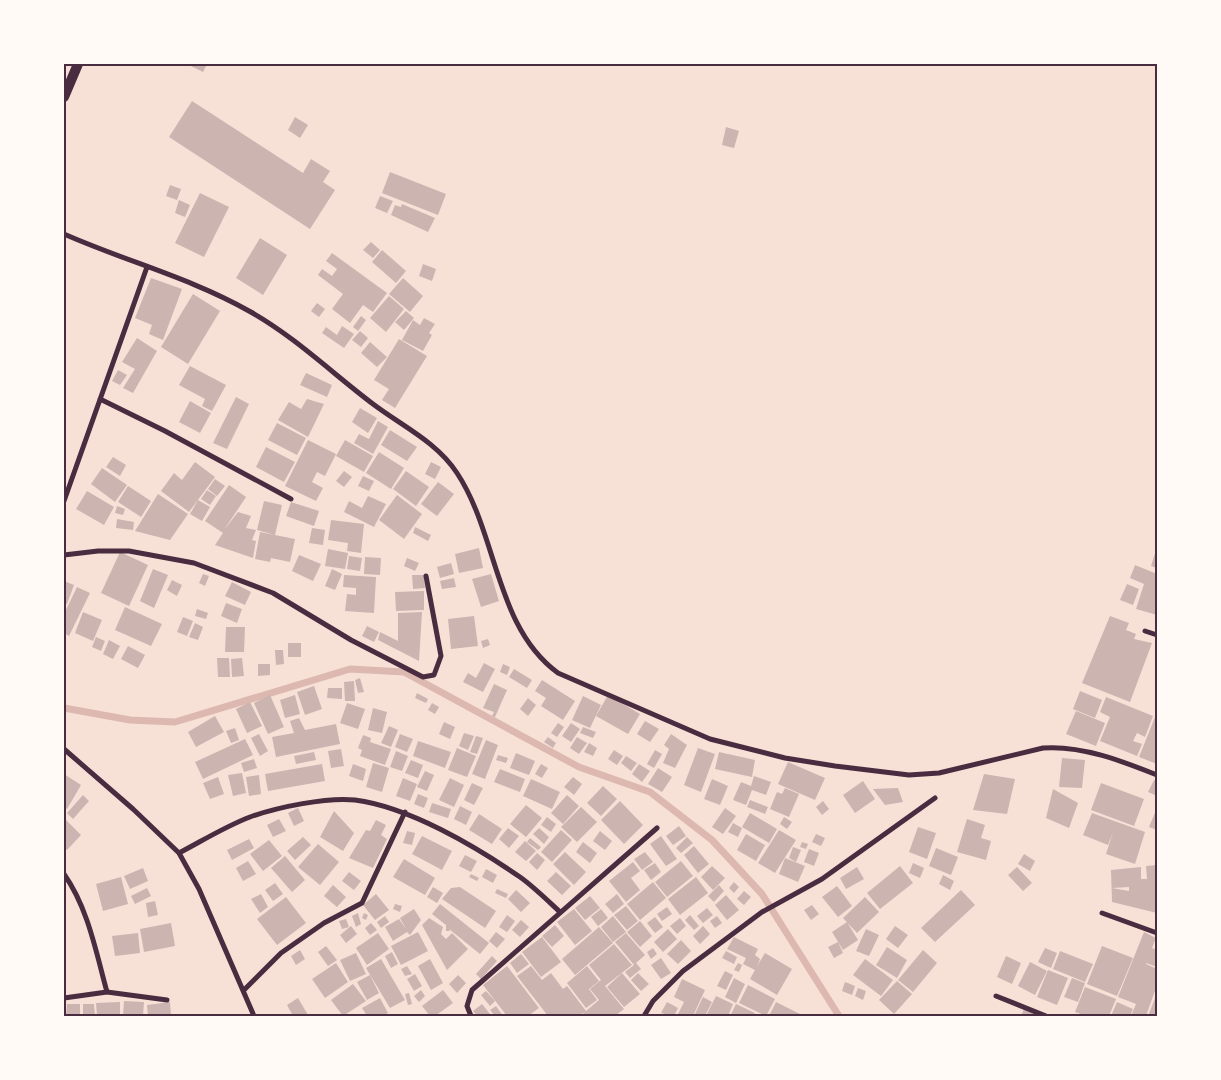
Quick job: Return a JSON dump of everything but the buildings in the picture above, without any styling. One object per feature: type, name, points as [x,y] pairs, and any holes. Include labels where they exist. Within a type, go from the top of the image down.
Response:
[{"type":"main road","points":[[64,97],[78,64]]},
{"type":"street","points":[[64,234],[219,295],[258,316],[281,331],[373,405],[432,444],[448,459],[468,494],[513,612],[528,644],[542,661],[558,673],[710,739],[785,758],[909,774],[939,773],[1058,746],[1110,758],[1157,775]]},
{"type":"street","points":[[64,501],[147,267]]},
{"type":"street","points":[[100,399],[165,431],[291,499]]},
{"type":"street","points":[[64,555],[98,551],[129,551],[194,563],[273,593],[351,640],[423,678],[434,675],[438,669],[441,656],[426,576]]},
{"type":"street","points":[[1145,631],[1157,636]]},
{"type":"street","points":[[64,749],[133,809],[179,853],[198,889],[254,1016]]},
{"type":"street","points":[[646,1016],[657,997],[677,977],[762,912],[822,879],[935,798]]},
{"type":"street","points":[[179,853],[250,817],[336,799],[356,800],[405,812],[483,854],[521,878],[560,912]]},
{"type":"street","points":[[244,990],[281,953],[324,924],[362,903],[405,812]]},
{"type":"street","points":[[471,1016],[467,1006],[472,990],[657,828]]},
{"type":"street","points":[[64,874],[73,887],[91,932],[106,992]]},
{"type":"street","points":[[1102,912],[1157,933]]},
{"type":"street","points":[[64,998],[106,992],[167,1000]]},
{"type":"street","points":[[996,996],[1046,1016]]},
{"type":"waterway","points":[[64,708],[130,720],[175,722],[350,669],[404,672],[579,767],[650,792],[712,840],[762,894],[839,1016]]}]
